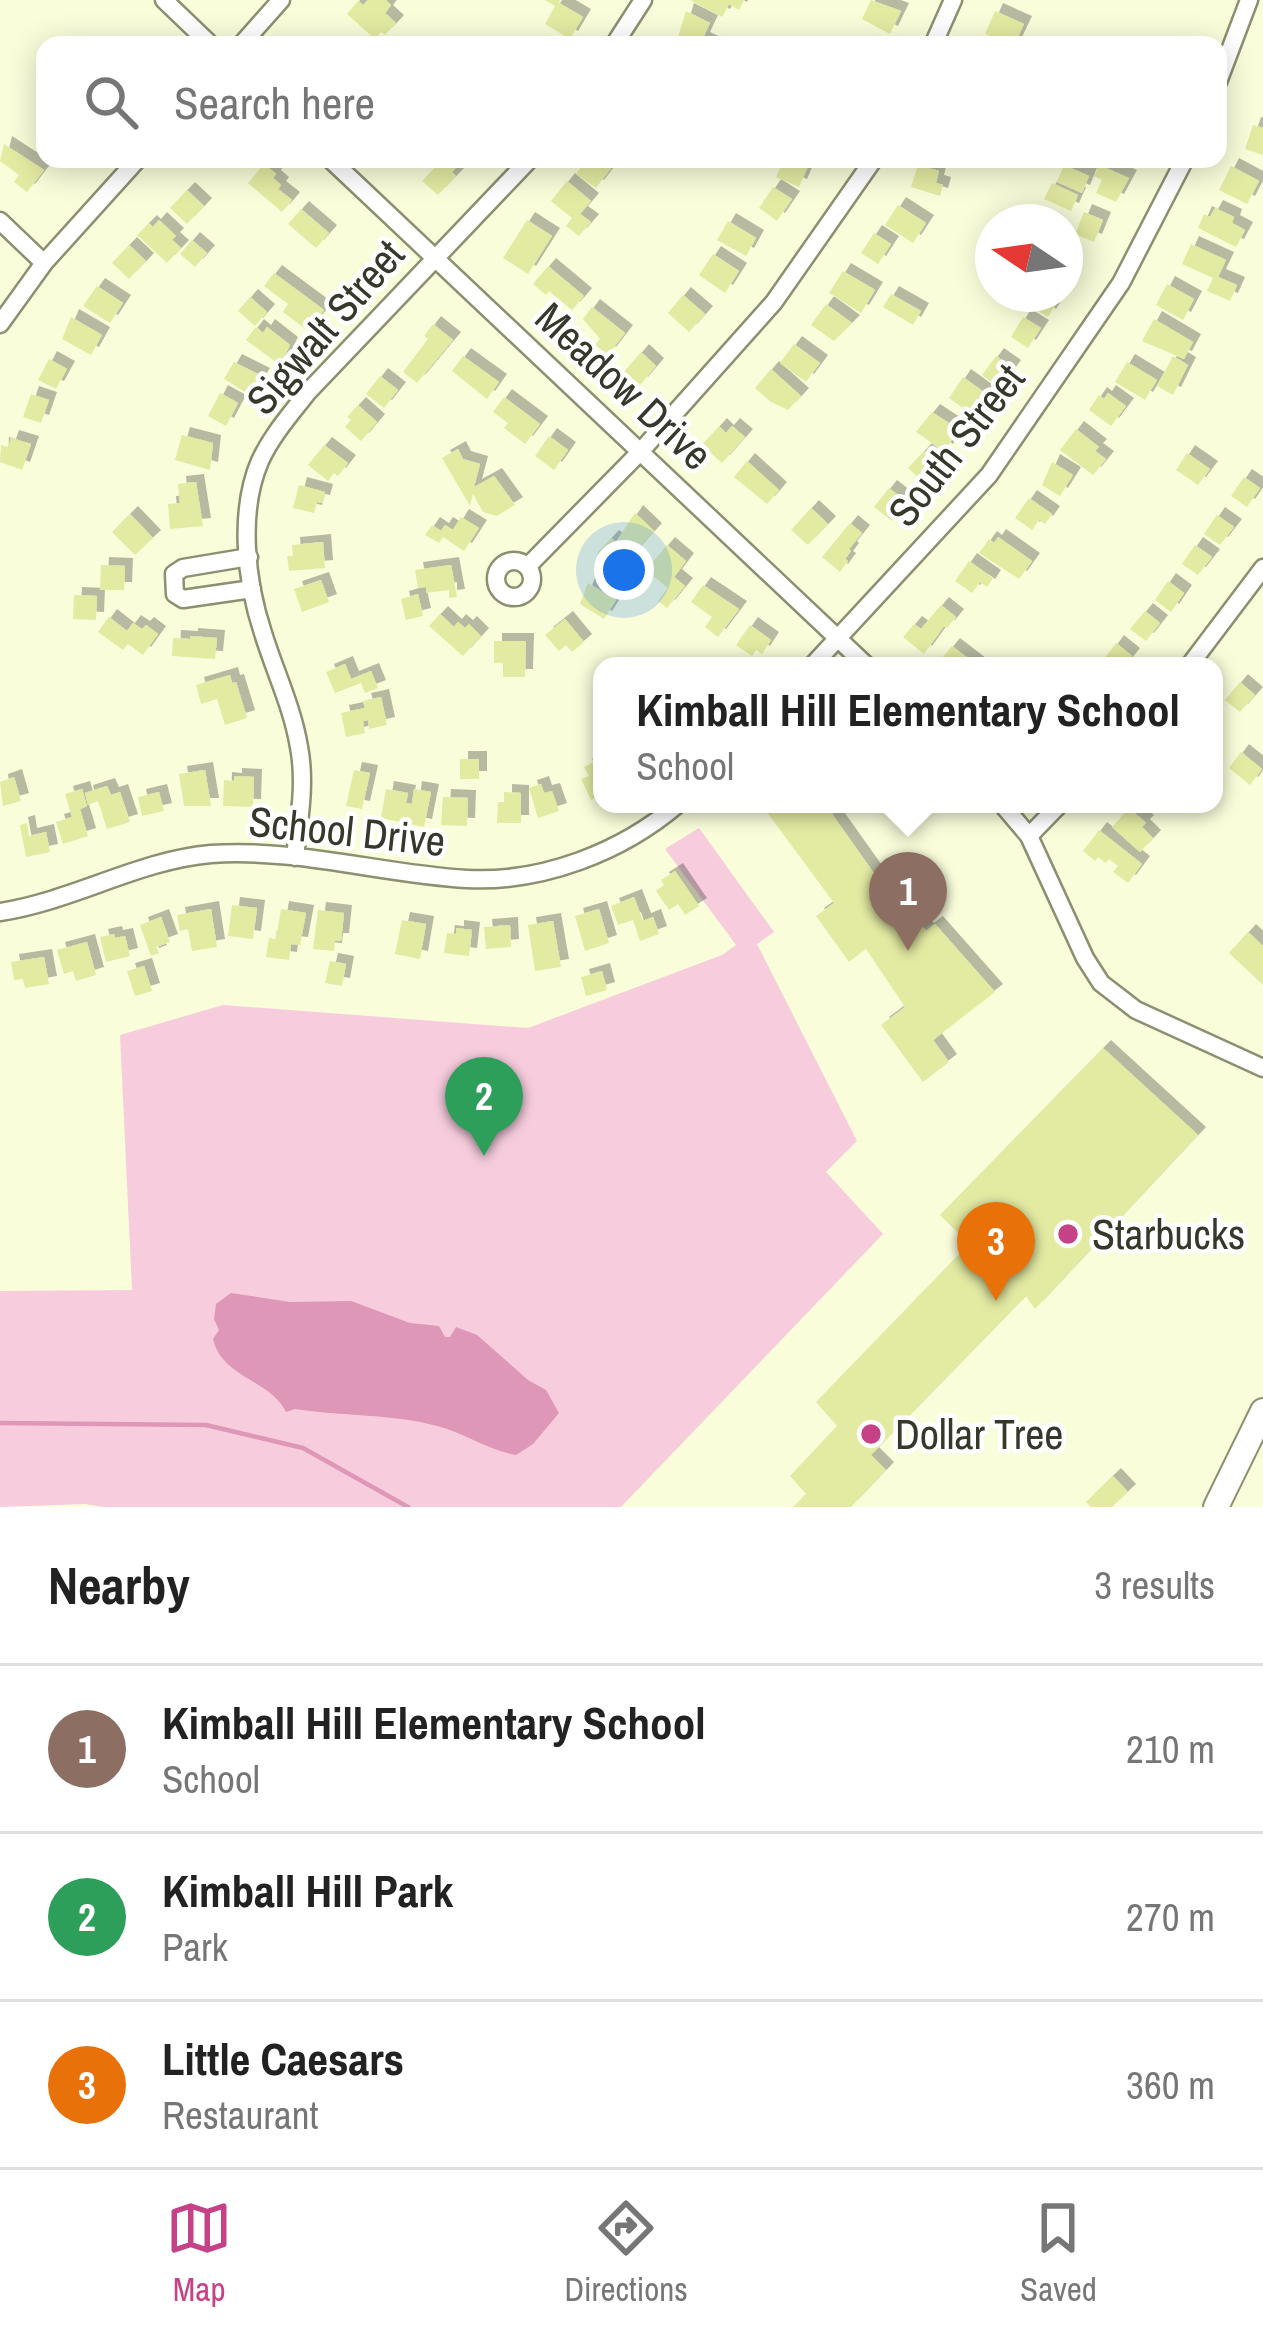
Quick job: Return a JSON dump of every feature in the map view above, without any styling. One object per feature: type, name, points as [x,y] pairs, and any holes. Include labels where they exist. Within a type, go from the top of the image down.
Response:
[{"type":"main road","points":[[1216,1507],[1263,1411]]},
{"type":"street","points":[[164,0],[202,36]]},
{"type":"street","points":[[249,36],[281,0]]},
{"type":"street","points":[[620,36],[643,0]]},
{"type":"street","points":[[937,36],[953,0]]},
{"type":"street","points":[[1227,58],[1249,0]]},
{"type":"street","points":[[0,324],[44,263],[130,168]]},
{"type":"street","name":"Meadow Drive","points":[[339,168],[857,657]]},
{"type":"street","name":"Sigwalt Street","points":[[296,857],[303,781],[300,751],[287,694],[263,636],[252,589],[253,483],[275,433],[307,393],[521,168]]},
{"type":"street","points":[[528,566],[641,451],[774,302],[868,168]]},
{"type":"street","name":"South Street","points":[[838,639],[988,475],[1120,283],[1180,168]]},
{"type":"street","points":[[0,221],[44,263]]},
{"type":"street","points":[[249,557],[183,568],[174,574],[173,584],[175,594],[183,599],[252,589]]},
{"type":"street","points":[[1196,657],[1263,568]]},
{"type":"street","points":[[821,657],[838,639]]},
{"type":"street","name":"School Drive","points":[[0,912],[38,907],[173,859],[215,854],[296,857],[470,879],[546,871],[616,847],[665,813]]},
{"type":"street","points":[[1010,813],[1029,836],[1101,982],[1136,1010],[1263,1068]]},
{"type":"street","points":[[1029,836],[1051,813]]},
{"type":"shaded area","points":[[699,828],[774,932],[757,944],[857,1141],[826,1172],[883,1234],[621,1507],[0,1507],[0,1291],[132,1290],[120,1035],[223,1005],[528,1028],[722,955],[736,945],[665,849]]},
{"type":"shaded area","points":[[231,1293],[290,1302],[351,1301],[410,1323],[439,1326],[445,1337],[456,1327],[477,1335],[546,1390],[559,1413],[533,1444],[516,1455],[420,1422],[295,1409],[286,1412],[270,1393],[236,1371],[218,1352],[213,1339],[219,1330],[214,1319],[216,1304]]},
{"type":"building","points":[[368,0],[386,0],[391,5],[385,13],[396,23],[385,35],[372,36],[347,14],[358,1],[363,5]]},
{"type":"building","points":[[545,0],[560,0],[583,17],[572,36],[545,24],[555,6]]},
{"type":"building","points":[[690,0],[744,0],[739,10],[729,4],[722,17]]},
{"type":"building","points":[[871,0],[901,11],[890,34],[862,19]]},
{"type":"building","points":[[686,11],[710,23],[704,36],[678,36]]},
{"type":"building","points":[[995,11],[1024,24],[1018,36],[985,34]]},
{"type":"building","points":[[1253,125],[1263,128],[1263,155],[1245,149]]},
{"type":"building","points":[[4,144],[44,170],[27,192],[14,182],[19,175],[0,161]]},
{"type":"building","points":[[1231,166],[1259,181],[1247,204],[1219,190]]},
{"type":"building","points":[[261,168],[269,168],[281,185],[278,189],[292,200],[282,212],[248,183]]},
{"type":"building","points":[[434,168],[455,168],[452,172],[456,176],[438,195],[422,181]]},
{"type":"building","points":[[580,168],[611,168],[596,188],[576,174]]},
{"type":"building","points":[[780,168],[807,168],[799,187],[776,177]]},
{"type":"building","points":[[917,168],[939,171],[940,196],[911,187]]},
{"type":"building","points":[[1063,168],[1089,176],[1082,193],[1057,182]]},
{"type":"building","points":[[1098,168],[1106,168],[1129,178],[1116,202],[1096,193],[1102,180],[1094,176]]},
{"type":"building","points":[[567,181],[591,201],[580,214],[591,222],[579,236],[566,226],[572,218],[551,201]]},
{"type":"building","points":[[1052,183],[1078,195],[1074,204],[1044,199]]},
{"type":"building","points":[[773,187],[792,199],[777,221],[759,208]]},
{"type":"building","points":[[187,190],[204,206],[187,224],[170,208]]},
{"type":"building","points":[[898,205],[926,223],[913,243],[885,225]]},
{"type":"building","points":[[1215,208],[1234,217],[1232,223],[1245,230],[1236,247],[1198,228],[1204,214],[1210,217]]},
{"type":"building","points":[[301,209],[329,233],[316,248],[288,224]]},
{"type":"building","points":[[1083,214],[1103,220],[1094,242],[1083,237]]},
{"type":"building","points":[[159,220],[181,248],[167,263],[137,235]]},
{"type":"building","points":[[527,220],[552,236],[528,274],[503,258]]},
{"type":"building","points":[[728,221],[756,238],[746,256],[717,240]]},
{"type":"building","points":[[874,233],[891,244],[878,264],[861,253]]},
{"type":"building","points":[[192,240],[207,253],[195,267],[180,254]]},
{"type":"building","points":[[1191,244],[1226,260],[1218,277],[1237,285],[1230,301],[1207,291],[1213,278],[1182,264]]},
{"type":"building","points":[[129,245],[146,261],[129,279],[112,263]]},
{"type":"building","points":[[713,254],[739,271],[725,293],[699,275]]},
{"type":"building","points":[[548,266],[584,296],[572,310],[533,284]]},
{"type":"building","points":[[843,271],[875,290],[861,313],[829,293]]},
{"type":"building","points":[[274,273],[324,310],[308,331],[283,312],[288,304],[264,286]]},
{"type":"building","points":[[1167,284],[1194,299],[1183,320],[1156,305]]},
{"type":"building","points":[[97,286],[123,303],[110,323],[83,306]]},
{"type":"building","points":[[891,294],[921,311],[913,325],[883,307]]},
{"type":"building","points":[[683,295],[705,314],[689,332],[668,313]]},
{"type":"building","points":[[250,297],[267,312],[255,326],[238,311]]},
{"type":"building","points":[[826,304],[852,323],[834,341],[811,325]]},
{"type":"building","points":[[592,307],[625,333],[608,355],[595,345],[600,339],[583,319]]},
{"type":"building","points":[[71,317],[102,335],[91,355],[62,339]]},
{"type":"building","points":[[1023,317],[1041,328],[1028,348],[1011,337]]},
{"type":"building","points":[[1154,319],[1193,342],[1184,359],[1142,341]]},
{"type":"building","points":[[433,324],[453,340],[417,383],[403,372],[428,339],[424,336]]},
{"type":"building","points":[[256,327],[263,333],[267,327],[290,345],[280,365],[246,340]]},
{"type":"building","points":[[794,344],[820,363],[806,382],[780,363]]},
{"type":"building","points":[[641,352],[656,366],[640,385],[624,372]]},
{"type":"building","points":[[463,356],[499,382],[487,399],[452,371]]},
{"type":"building","points":[[996,356],[1013,368],[999,387],[982,375]]},
{"type":"building","points":[[1173,356],[1188,365],[1173,395],[1157,386]]},
{"type":"building","points":[[49,359],[67,369],[56,389],[38,380]]},
{"type":"building","points":[[234,362],[262,376],[250,395],[224,379]]},
{"type":"building","points":[[1127,362],[1157,380],[1145,400],[1115,382]]},
{"type":"building","points":[[771,369],[801,396],[788,410],[755,388]]},
{"type":"building","points":[[380,376],[398,390],[384,408],[366,394]]},
{"type":"building","points":[[963,377],[988,395],[974,416],[949,398]]},
{"type":"building","points":[[220,393],[238,403],[226,426],[208,416]]},
{"type":"building","points":[[1108,393],[1126,406],[1111,426],[1089,410],[1099,395],[1104,399]]},
{"type":"building","points":[[31,394],[49,400],[41,423],[23,417]]},
{"type":"building","points":[[504,397],[540,424],[525,444],[493,412]]},
{"type":"building","points":[[358,405],[377,422],[361,441],[345,427]]},
{"type":"building","points":[[932,412],[958,429],[945,452],[916,432]]},
{"type":"building","points":[[719,426],[726,433],[732,426],[745,437],[722,463],[702,445]]},
{"type":"building","points":[[1076,429],[1106,459],[1093,475],[1060,450]]},
{"type":"building","points":[[182,435],[213,443],[210,470],[175,460]]},
{"type":"building","points":[[549,436],[568,450],[554,470],[535,456]]},
{"type":"building","points":[[11,438],[31,444],[22,470],[0,462],[1,445],[8,447]]},
{"type":"building","points":[[324,445],[348,463],[328,481],[308,465]]},
{"type":"building","points":[[458,449],[463,459],[480,464],[474,487],[494,476],[515,505],[497,516],[483,512],[473,494],[470,506],[442,458]]},
{"type":"building","points":[[924,451],[939,464],[923,482],[908,468]]},
{"type":"building","points":[[1187,453],[1210,469],[1198,485],[1176,470]]},
{"type":"building","points":[[747,461],[779,490],[767,504],[734,477]]},
{"type":"building","points":[[1052,462],[1073,475],[1060,496],[1042,485]]},
{"type":"building","points":[[1244,477],[1260,488],[1247,507],[1231,496]]},
{"type":"building","points":[[196,482],[203,526],[170,529],[168,504],[180,503],[178,484]]},
{"type":"building","points":[[299,485],[325,492],[314,513],[293,508]]},
{"type":"building","points":[[889,488],[907,502],[892,521],[874,507]]},
{"type":"building","points":[[1029,498],[1052,514],[1032,530],[1015,518]]},
{"type":"building","points":[[811,508],[828,524],[808,545],[791,530]]},
{"type":"building","points":[[635,513],[654,531],[617,572],[597,553],[611,538],[616,542]]},
{"type":"building","points":[[130,514],[153,538],[135,555],[112,532]]},
{"type":"building","points":[[1217,515],[1234,527],[1220,545],[1204,534]]},
{"type":"building","points":[[461,517],[479,528],[464,551],[443,537],[439,543],[425,535],[432,525],[441,531],[445,525],[453,530]]},
{"type":"building","points":[[850,523],[862,533],[840,572],[822,557]]},
{"type":"building","points":[[998,537],[1032,561],[1019,579],[979,553],[989,539],[994,543]]},
{"type":"building","points":[[323,542],[325,568],[289,571],[287,556],[293,556],[292,545]]},
{"type":"building","points":[[667,545],[686,561],[674,577],[685,586],[667,608],[658,601],[668,588],[646,570]]},
{"type":"building","points":[[1195,545],[1212,557],[1198,575],[1182,564]]},
{"type":"building","points":[[969,561],[993,578],[987,587],[980,582],[972,593],[955,581]]},
{"type":"building","points":[[101,565],[125,566],[124,590],[100,590]]},
{"type":"building","points":[[451,565],[457,597],[449,598],[449,590],[426,593],[426,587],[418,588],[415,570]]},
{"type":"building","points":[[321,580],[329,602],[302,612],[294,589]]},
{"type":"building","points":[[1168,581],[1184,593],[1171,612],[1155,600]]},
{"type":"building","points":[[588,583],[616,600],[604,619],[580,604]]},
{"type":"building","points":[[703,585],[739,609],[718,637],[705,627],[712,617],[691,602]]},
{"type":"building","points":[[418,594],[423,616],[406,620],[401,599]]},
{"type":"building","points":[[74,595],[97,596],[96,620],[73,619]]},
{"type":"building","points":[[941,605],[956,617],[924,654],[903,637],[914,624],[921,629]]},
{"type":"building","points":[[1145,611],[1160,623],[1146,641],[1130,629]]},
{"type":"building","points":[[440,614],[454,627],[458,622],[465,628],[469,624],[481,636],[463,656],[429,626]]},
{"type":"building","points":[[109,617],[127,631],[133,623],[158,634],[143,655],[128,644],[123,650],[98,632]]},
{"type":"building","points":[[565,619],[584,642],[572,652],[566,645],[559,651],[545,635]]},
{"type":"building","points":[[750,625],[771,640],[762,654],[756,650],[752,656],[736,645]]},
{"type":"building","points":[[173,638],[217,638],[215,659],[172,656]]},
{"type":"building","points":[[494,641],[526,641],[525,677],[503,677],[503,663],[494,663]]},
{"type":"building","points":[[1116,643],[1132,656],[1131,657],[1106,657]]},
{"type":"building","points":[[952,646],[966,657],[943,657]]},
{"type":"building","points":[[345,664],[351,679],[371,671],[378,688],[365,693],[361,683],[335,693],[326,672]]},
{"type":"building","points":[[230,675],[247,718],[225,725],[217,699],[201,704],[196,685]]},
{"type":"building","points":[[1240,682],[1255,695],[1240,712],[1225,700]]},
{"type":"building","points":[[381,697],[387,725],[369,729],[368,720],[363,721],[365,733],[346,737],[341,713],[365,708],[363,701]]},
{"type":"building","points":[[1241,752],[1262,769],[1250,785],[1229,768]]},
{"type":"building","points":[[460,759],[479,759],[479,779],[460,779]]},
{"type":"building","points":[[593,762],[591,800],[581,779],[589,776],[584,767]]},
{"type":"building","points":[[205,770],[211,806],[184,806],[179,774]]},
{"type":"building","points":[[354,770],[370,773],[362,809],[346,806]]},
{"type":"building","points":[[234,776],[254,777],[253,807],[223,806],[224,780],[234,781]]},
{"type":"building","points":[[14,777],[21,801],[3,806],[0,782]]},
{"type":"building","points":[[541,784],[544,793],[552,791],[559,811],[538,818],[529,788]]},
{"type":"building","points":[[107,786],[111,795],[120,792],[130,822],[107,829],[98,801],[88,805],[85,793]]},
{"type":"building","points":[[82,789],[87,806],[80,809],[88,836],[63,844],[56,822],[72,817],[65,794]]},
{"type":"building","points":[[386,789],[408,793],[406,803],[412,804],[414,789],[431,792],[424,827],[381,818]]},
{"type":"building","points":[[159,792],[164,811],[142,816],[138,797]]},
{"type":"building","points":[[504,792],[521,793],[521,823],[497,823],[498,802],[504,802]]},
{"type":"building","points":[[443,797],[468,798],[467,826],[441,825]]},
{"type":"building","points":[[767,813],[833,813],[878,879],[885,873],[926,931],[935,924],[995,992],[933,1040],[949,1062],[923,1082],[881,1025],[905,1007],[866,949],[849,962],[816,916],[834,903]]},
{"type":"building","points":[[1125,813],[1135,813],[1153,838],[1140,852],[1112,827]]},
{"type":"building","points":[[27,823],[29,836],[46,832],[50,852],[26,857],[20,825]]},
{"type":"building","points":[[1099,830],[1142,864],[1128,883],[1113,872],[1118,866],[1109,859],[1095,861],[1083,851]]},
{"type":"building","points":[[675,871],[699,906],[685,915],[678,904],[669,910],[656,891],[664,885],[661,880]]},
{"type":"building","points":[[634,897],[643,921],[653,917],[659,934],[640,941],[633,920],[618,925],[611,906]]},
{"type":"building","points":[[232,905],[257,908],[253,939],[228,936]]},
{"type":"building","points":[[211,909],[217,947],[192,951],[188,929],[180,931],[177,915]]},
{"type":"building","points":[[281,909],[306,913],[300,945],[291,944],[289,960],[266,957],[269,938],[276,939]]},
{"type":"building","points":[[599,909],[609,943],[585,951],[575,916]]},
{"type":"building","points":[[318,910],[344,913],[341,941],[335,941],[334,951],[313,949]]},
{"type":"building","points":[[161,917],[170,942],[156,947],[159,953],[151,956],[140,925]]},
{"type":"building","points":[[402,920],[426,924],[420,959],[395,954]]},
{"type":"building","points":[[553,921],[561,967],[535,971],[528,925]]},
{"type":"building","points":[[510,925],[511,947],[486,949],[484,927]]},
{"type":"building","points":[[456,928],[472,930],[469,956],[444,953],[447,933],[456,934]]},
{"type":"building","points":[[1248,932],[1263,946],[1263,985],[1229,953]]},
{"type":"building","points":[[114,934],[115,938],[125,936],[130,956],[106,962],[100,937]]},
{"type":"building","points":[[87,942],[96,975],[76,981],[73,971],[64,974],[57,950]]},
{"type":"building","points":[[44,957],[49,984],[25,988],[23,979],[14,980],[11,962]]},
{"type":"building","points":[[330,961],[346,964],[342,986],[325,983]]},
{"type":"building","points":[[144,966],[152,991],[135,996],[127,971]]},
{"type":"building","points":[[602,971],[607,990],[586,996],[581,977]]},
{"type":"building","points":[[1103,1048],[1198,1135],[1035,1309],[1026,1296],[871,1455],[886,1470],[851,1507],[793,1507],[806,1494],[790,1476],[837,1426],[816,1402],[969,1244],[940,1215]]},
{"type":"building","points":[[1113,1476],[1128,1492],[1112,1507],[1091,1507],[1086,1502]]},
{"type":"waterway","points":[[0,1423],[206,1425],[303,1448],[408,1507]]},
{"type":"place","name":"Kimball Hill Elementary School","points":[[908,951]]},
{"type":"place","name":"Kimball Hill Park","points":[[484,1156]]},
{"type":"place","name":"Starbucks","points":[[1068,1234]]},
{"type":"place","name":"Little Caesars","points":[[996,1301]]},
{"type":"place","name":"Dollar Tree","points":[[871,1434]]}]
